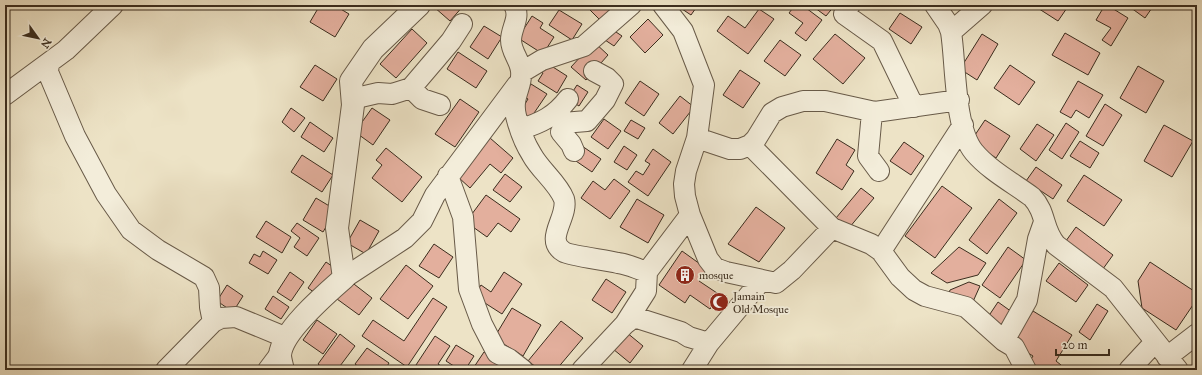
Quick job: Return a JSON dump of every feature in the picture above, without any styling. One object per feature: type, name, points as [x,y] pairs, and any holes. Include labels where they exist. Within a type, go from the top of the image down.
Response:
[{"type":"street","points":[[5,95],[66,50],[113,5]]},
{"type":"street","points":[[344,278],[337,228],[352,99],[351,81],[372,49],[419,5]]},
{"type":"street","points":[[514,5],[517,10],[516,23],[511,36],[511,44],[520,77],[514,104],[521,129],[531,155],[560,192],[564,200],[563,216],[555,235],[556,245],[564,252],[620,263],[647,272]]},
{"type":"street","points":[[166,370],[213,322],[221,318],[236,317],[280,358],[317,301],[344,278],[405,238],[422,221],[435,196],[448,176],[520,77],[542,60],[584,46],[631,5]]},
{"type":"street","points":[[663,5],[683,31],[704,85],[697,138],[686,171],[684,184],[685,196],[690,215],[708,260],[715,268],[726,272],[761,281],[776,283],[792,270],[832,228]]},
{"type":"street","points":[[850,5],[844,14],[882,41],[914,106]]},
{"type":"street","points":[[934,5],[948,24],[951,32],[963,125],[968,142],[973,151],[982,160],[1032,197],[1038,204],[1043,214],[1044,222],[1050,238],[1056,245],[1113,288],[1167,356]]},
{"type":"street","points":[[951,32],[982,5]]},
{"type":"street","points":[[352,99],[378,93],[392,94],[411,88],[451,41],[462,24]]},
{"type":"street","points":[[49,63],[48,72],[75,136],[106,194],[131,230],[158,250],[204,277],[209,288],[210,307],[213,322]]},
{"type":"street","points":[[521,129],[562,112],[587,121],[604,100],[613,84],[607,78],[594,71]]},
{"type":"street","points":[[411,88],[422,99],[440,105]]},
{"type":"street","points":[[697,138],[730,149],[740,149],[750,145],[772,112],[792,103],[803,101],[825,101],[872,112],[959,100]]},
{"type":"street","points":[[562,112],[565,126],[561,132],[574,151]]},
{"type":"street","points":[[872,112],[868,156],[879,171]]},
{"type":"street","points":[[881,251],[963,125]]},
{"type":"street","points":[[750,145],[832,228],[871,244],[881,251],[900,277],[914,290],[925,296],[966,307],[1004,341],[1014,347],[1026,370]]},
{"type":"street","points":[[448,176],[463,218],[469,289],[482,324],[497,353],[523,370]]},
{"type":"street","points":[[582,370],[625,324],[646,291],[647,272],[690,215]]},
{"type":"street","points":[[1004,341],[1027,300],[1038,239],[1044,222]]},
{"type":"street","points":[[692,370],[709,343],[761,281]]},
{"type":"street","points":[[625,324],[634,318],[681,332],[689,337],[709,343]]},
{"type":"street","points":[[1130,370],[1167,356],[1197,334]]},
{"type":"building","points":[[320,5],[334,5],[349,14],[335,37],[310,22]]},
{"type":"building","points":[[435,5],[464,5],[450,21],[434,7]]},
{"type":"building","points":[[585,5],[617,5],[601,21]]},
{"type":"building","points":[[676,5],[698,5],[691,15]]},
{"type":"building","points":[[795,5],[802,5],[822,20],[806,41],[795,33],[803,23],[789,13]]},
{"type":"building","points":[[811,5],[835,5],[826,16]]},
{"type":"building","points":[[1033,5],[1069,5],[1058,21]]},
{"type":"building","points":[[1105,5],[1128,18],[1111,46],[1102,40],[1111,28],[1096,20]]},
{"type":"building","points":[[1127,5],[1154,5],[1145,18]]},
{"type":"building","points":[[759,9],[774,19],[748,54],[717,31],[728,16],[745,28]]},
{"type":"building","points":[[559,10],[582,24],[572,40],[549,25]]},
{"type":"building","points":[[900,13],[922,27],[911,44],[889,29]]},
{"type":"building","points":[[532,16],[543,23],[540,28],[554,37],[543,54],[518,38]]},
{"type":"building","points":[[648,19],[663,35],[645,53],[630,37]]},
{"type":"building","points":[[484,26],[502,37],[488,59],[470,47]]},
{"type":"building","points":[[412,29],[427,43],[396,78],[380,64]]},
{"type":"building","points":[[613,30],[622,36],[614,46],[605,40]]},
{"type":"building","points":[[1065,33],[1100,53],[1088,75],[1052,55]]},
{"type":"building","points":[[835,34],[865,58],[843,84],[813,59]]},
{"type":"building","points":[[982,34],[998,44],[977,80],[960,69]]},
{"type":"building","points":[[780,40],[801,55],[785,76],[764,61]]},
{"type":"building","points":[[594,42],[608,55],[586,80],[571,67]]},
{"type":"building","points":[[458,52],[487,71],[476,88],[447,69]]},
{"type":"building","points":[[542,60],[567,76],[557,93],[538,81],[543,73],[537,69]]},
{"type":"building","points":[[315,65],[337,79],[323,101],[300,87]]},
{"type":"building","points":[[1010,65],[1035,82],[1019,105],[994,88]]},
{"type":"building","points":[[1138,66],[1164,81],[1146,113],[1120,98]]},
{"type":"building","points":[[740,70],[760,83],[743,108],[723,95]]},
{"type":"building","points":[[640,81],[659,94],[644,116],[625,103]]},
{"type":"building","points":[[1078,81],[1103,95],[1089,118],[1076,110],[1071,118],[1060,112]]},
{"type":"building","points":[[531,84],[547,94],[530,119],[520,112],[528,99],[523,96]]},
{"type":"building","points":[[577,85],[588,92],[579,106],[568,99]]},
{"type":"building","points":[[680,96],[694,107],[673,134],[659,123]]},
{"type":"building","points":[[460,99],[479,112],[455,147],[435,134]]},
{"type":"building","points":[[1105,104],[1122,115],[1103,146],[1086,136]]},
{"type":"building","points":[[291,108],[305,118],[294,132],[282,122]]},
{"type":"building","points":[[372,108],[390,120],[373,145],[355,132]]},
{"type":"building","points":[[604,119],[621,131],[608,149],[591,137]]},
{"type":"building","points":[[631,120],[645,128],[638,139],[624,131]]},
{"type":"building","points":[[985,120],[1010,136],[996,158],[971,141]]},
{"type":"building","points":[[310,122],[333,138],[324,152],[301,137]]},
{"type":"building","points":[[1066,123],[1079,132],[1062,159],[1049,150]]},
{"type":"building","points":[[1037,124],[1054,135],[1036,161],[1020,149]]},
{"type":"building","points":[[1164,125],[1193,141],[1172,177],[1144,161]]},
{"type":"building","points":[[490,138],[513,158],[501,173],[490,164],[470,188],[458,177]]},
{"type":"building","points":[[837,139],[855,150],[846,165],[854,171],[842,190],[816,173]]},
{"type":"building","points":[[1080,141],[1099,153],[1090,168],[1070,156]]},
{"type":"building","points":[[904,142],[924,156],[911,175],[890,161]]},
{"type":"building","points":[[582,146],[601,159],[592,172],[573,159]]},
{"type":"building","points":[[624,146],[637,155],[627,170],[614,162]]},
{"type":"building","points":[[386,148],[422,177],[402,202],[372,178],[382,165],[376,160]]},
{"type":"building","points":[[653,149],[671,162],[648,196],[628,182],[636,171],[643,175],[650,164],[645,161]]},
{"type":"building","points":[[302,155],[333,175],[322,192],[291,172]]},
{"type":"building","points":[[1036,167],[1062,185],[1053,199],[1026,181]]},
{"type":"building","points":[[505,174],[522,187],[510,202],[493,190]]},
{"type":"building","points":[[1084,175],[1122,200],[1104,226],[1067,201]]},
{"type":"building","points":[[614,179],[630,191],[610,219],[581,198],[593,181],[605,190]]},
{"type":"building","points":[[942,186],[972,208],[935,258],[905,236]]},
{"type":"building","points":[[861,188],[874,198],[849,228],[836,218]]},
{"type":"building","points":[[486,195],[520,219],[511,232],[498,223],[487,237],[466,222]]},
{"type":"building","points":[[316,198],[336,210],[323,232],[303,220]]},
{"type":"building","points":[[637,199],[664,215],[648,243],[620,227]]},
{"type":"building","points":[[999,199],[1017,213],[987,254],[969,240]]},
{"type":"building","points":[[756,207],[785,228],[759,262],[728,244]]},
{"type":"building","points":[[360,220],[379,231],[366,254],[347,243]]},
{"type":"building","points":[[266,221],[291,237],[282,253],[256,237]]},
{"type":"building","points":[[297,223],[319,238],[307,256],[294,247],[300,238],[291,231]]},
{"type":"building","points":[[1076,227],[1113,255],[1100,273],[1063,245]]},
{"type":"building","points":[[434,244],[453,257],[439,278],[419,266]]},
{"type":"building","points":[[959,247],[986,263],[978,275],[947,283],[931,273]]},
{"type":"building","points":[[1008,247],[1026,260],[1000,298],[982,285]]},
{"type":"building","points":[[263,251],[277,260],[268,274],[249,263],[254,254],[260,257]]},
{"type":"building","name":"mosque","points":[[682,251],[707,269],[699,281],[720,295],[710,309],[690,295],[685,303],[659,285]]},
{"type":"building","points":[[326,262],[336,269],[318,295],[308,288]]},
{"type":"building","points":[[1150,262],[1197,293],[1197,299],[1176,330],[1142,308],[1138,281]]},
{"type":"building","points":[[1059,263],[1088,285],[1076,302],[1046,281]]},
{"type":"building","points":[[406,265],[433,286],[408,319],[380,299]]},
{"type":"building","points":[[290,272],[304,282],[291,301],[277,292]]},
{"type":"building","points":[[504,272],[522,284],[502,314],[474,296],[481,285],[491,292]]},
{"type":"building","points":[[606,279],[626,292],[612,313],[592,300]]},
{"type":"building","points":[[350,281],[372,298],[359,315],[337,299]]},
{"type":"building","points":[[969,282],[980,286],[971,306],[948,296],[950,290]]},
{"type":"building","points":[[227,285],[243,296],[233,312],[217,301]]},
{"type":"building","points":[[273,296],[289,307],[281,319],[265,309]]},
{"type":"building","points":[[433,298],[447,307],[407,367],[362,336],[373,320],[404,341]]},
{"type":"building","points":[[998,302],[1012,312],[1000,329],[986,320]]},
{"type":"building","points":[[1097,304],[1108,311],[1090,340],[1079,332]]},
{"type":"building","points":[[512,308],[541,325],[523,356],[494,338]]},
{"type":"building","points":[[1033,311],[1072,335],[1056,361],[1061,365],[1058,370],[1038,370],[1028,364],[1033,356],[1012,343]]},
{"type":"building","points":[[317,320],[337,334],[323,354],[303,340]]},
{"type":"building","points":[[561,321],[583,338],[556,370],[540,370],[528,361]]},
{"type":"building","points":[[626,332],[643,346],[630,363],[613,349]]},
{"type":"building","points":[[340,334],[355,346],[337,370],[325,370],[318,364]]},
{"type":"building","points":[[435,336],[450,346],[438,364],[447,370],[416,370],[414,368]]},
{"type":"building","points":[[456,345],[474,356],[465,370],[460,370],[446,361]]},
{"type":"building","points":[[367,348],[389,363],[385,370],[363,370],[355,364]]},
{"type":"building","points":[[484,352],[502,363],[498,370],[472,370]]},
{"type":"place","name":"mosque","points":[[685,275]]},
{"type":"place","name":"Jamain Old Mosque","points":[[719,302]]}]
